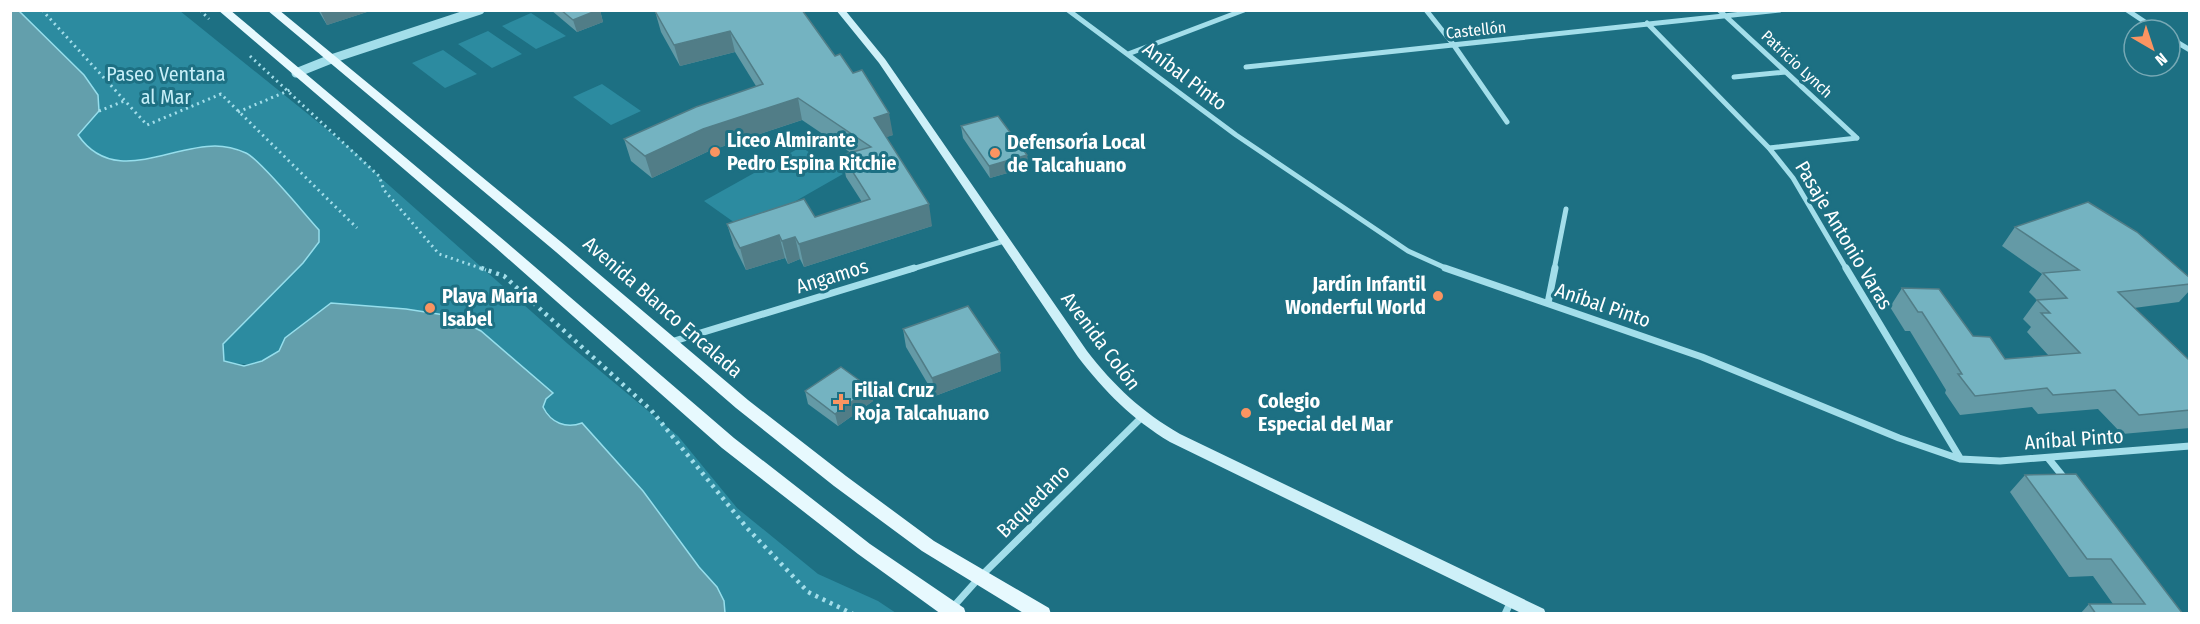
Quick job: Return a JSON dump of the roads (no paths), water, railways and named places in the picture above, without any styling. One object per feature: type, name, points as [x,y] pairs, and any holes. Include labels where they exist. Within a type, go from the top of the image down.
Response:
[{"type":"main road","points":[[223,10],[493,238],[728,442],[864,549],[953,612]]},
{"type":"main road","name":"Avenida Blanco Encalada","points":[[272,10],[742,404],[849,489],[928,546],[1042,614]]},
{"type":"main road","name":"Avenida Colón","points":[[840,10],[882,61],[1099,377],[1123,404],[1141,418],[1175,438],[1508,607],[1539,614]]},
{"type":"street","points":[[302,78],[331,59],[480,10]]},
{"type":"street","name":"Aníbal Pinto","points":[[1068,10],[1236,135],[1408,251],[1433,264],[1702,357],[1899,438],[1960,459],[2000,461],[2190,446]]},
{"type":"street","points":[[1128,54],[1244,10]]},
{"type":"street","points":[[1426,10],[1453,44],[1507,122]]},
{"type":"street","name":"Patricio Lynch","points":[[1719,10],[1857,138],[1769,148]]},
{"type":"street","name":"Castellón","points":[[1246,67],[1780,10]]},
{"type":"street","name":"Pasaje Antonio Varas","points":[[1647,23],[1769,148],[1809,202],[1827,238],[1960,459]]},
{"type":"street","points":[[1734,77],[1786,72]]},
{"type":"street","points":[[1548,303],[1566,209]]},
{"type":"street","name":"Angamos","points":[[670,342],[1004,241]]},
{"type":"street","name":"Baquedano","points":[[953,612],[979,578],[1141,418]]},
{"type":"street","points":[[2048,458],[2073,489]]},
{"type":"place","name":"Liceo Almirante Pedro Espina Ritchie","points":[[715,152]]},
{"type":"place","name":"Defensoría Local de Talcahuano","points":[[995,153]]},
{"type":"place","name":"Jardín Infantil Wonderful World","points":[[1438,296]]},
{"type":"place","name":"Playa María Isabel","points":[[430,308]]},
{"type":"place","name":"Filial Cruz Roja Talcahuano","points":[[841,402]]},
{"type":"place","name":"Colegio Especial del Mar","points":[[1246,413]]},
{"type":"park label","name":"Paseo Ventana al Mar","points":[[166,86]]}]
